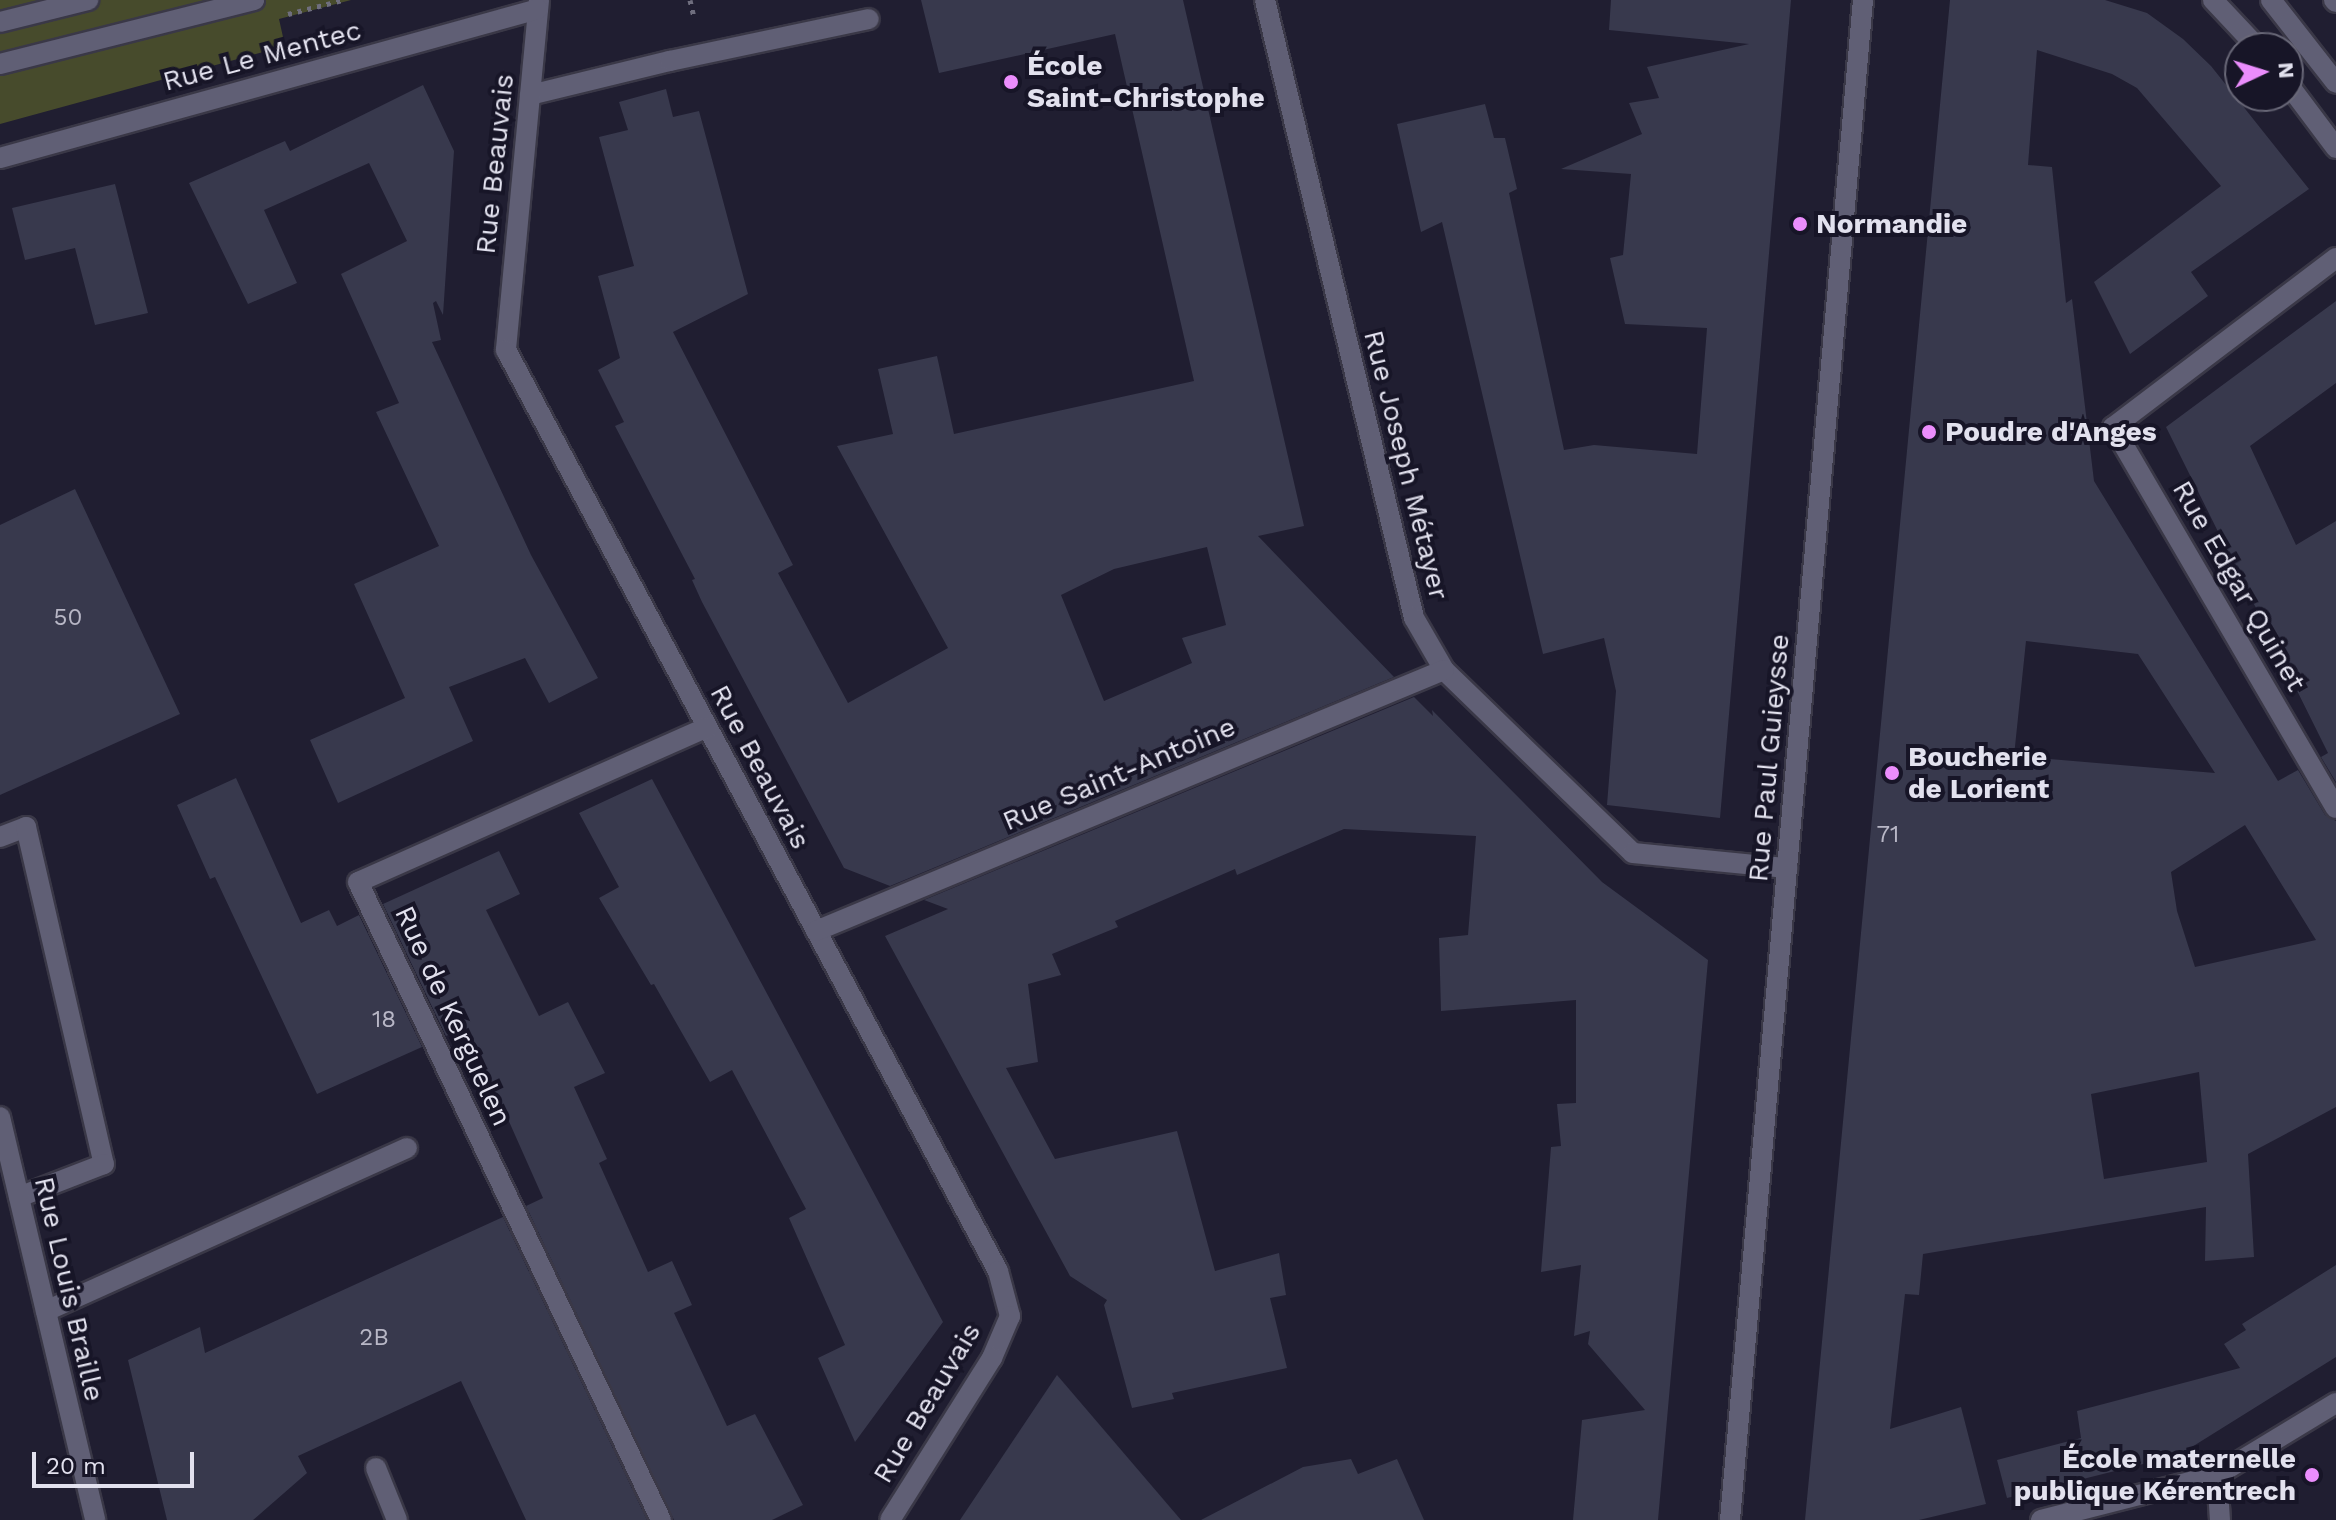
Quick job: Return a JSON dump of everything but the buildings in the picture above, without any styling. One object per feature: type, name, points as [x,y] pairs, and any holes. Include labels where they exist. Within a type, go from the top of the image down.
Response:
[{"type":"street","points":[[0,22],[88,0]]},
{"type":"street","points":[[0,64],[254,0]]},
{"type":"street","name":"Rue Joseph Métayer","points":[[1265,0],[1414,618],[1444,670],[1633,853],[1787,868]]},
{"type":"street","name":"Rue Paul Guieysse","points":[[1730,1520],[1863,0]]},
{"type":"street","points":[[2213,0],[2243,32]]},
{"type":"street","points":[[2271,0],[2336,83]]},
{"type":"street","name":"Rue Beauvais","points":[[538,4],[506,350],[998,1271],[1010,1316],[992,1358],[890,1520]]},
{"type":"street","name":"Rue Le Mentec","points":[[0,158],[538,4]]},
{"type":"street","points":[[530,95],[670,61],[869,19]]},
{"type":"street","points":[[2304,105],[2336,148]]},
{"type":"street","name":"Rue Edgar Quinet","points":[[2336,258],[2113,427],[2336,808]]},
{"type":"street","name":"Rue Saint-Antoine","points":[[816,931],[1444,670]]},
{"type":"street","name":"Rue de Kerguelen","points":[[661,1520],[358,882],[707,727]]},
{"type":"street","points":[[0,837],[26,827],[104,1164],[19,1197]]},
{"type":"street","name":"Rue Louis Braille","points":[[0,1117],[95,1520]]},
{"type":"street","points":[[46,1311],[407,1148]]},
{"type":"street","points":[[2041,1520],[2217,1475],[2336,1403]]},
{"type":"street","points":[[376,1468],[397,1520]]},
{"type":"street","points":[[2217,1475],[2220,1520]]},
{"type":"green space","points":[[0,0],[351,0],[279,19],[285,46],[0,124]]},
{"type":"place","name":"École Saint-Christophe","points":[[1011,82]]},
{"type":"place","name":"Normandie","points":[[1800,224]]},
{"type":"place","name":"Poudre d'Anges","points":[[1929,432]]},
{"type":"place","name":"Boucherie de Lorient","points":[[1892,773]]},
{"type":"place","name":"École maternelle publique Kérentrech","points":[[2312,1475]]}]
